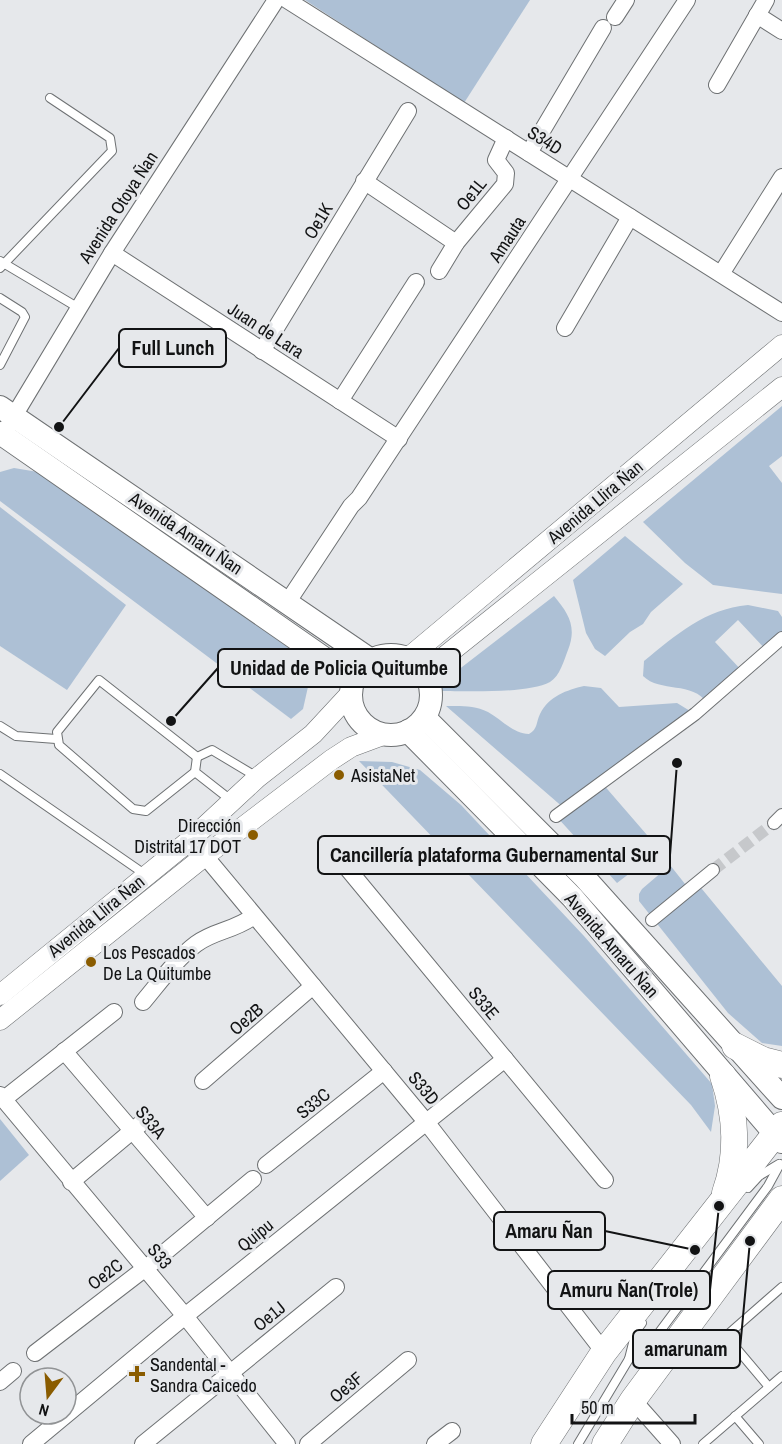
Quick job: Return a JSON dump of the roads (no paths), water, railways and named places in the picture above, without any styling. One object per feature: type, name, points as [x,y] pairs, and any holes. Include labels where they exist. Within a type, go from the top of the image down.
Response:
[{"type":"main road","name":"Avenida Amaru Ñan","points":[[3,426],[287,603],[371,660]]},
{"type":"main road","name":"Avenida Amaru Ñan","points":[[3,426],[352,686]]},
{"type":"main road","points":[[389,654],[416,665],[431,687],[431,703],[406,728],[372,730],[361,720],[353,707],[352,686],[361,668],[371,660],[389,654]]},
{"type":"main road","name":"Avenida Amaru Ñan","points":[[406,728],[584,877],[782,1098]]},
{"type":"main road","name":"Avenida Amaru Ñan","points":[[406,728],[572,897],[723,1076],[780,1133]]},
{"type":"main road","points":[[735,1046],[763,1060],[782,1065]]},
{"type":"main road","points":[[718,1216],[731,1171],[735,1135],[731,1105],[723,1076]]},
{"type":"main road","points":[[544,1444],[604,1352],[718,1216],[780,1133]]},
{"type":"main road","points":[[605,1444],[633,1400],[782,1199]]},
{"type":"main road","points":[[750,1241],[782,1223]]},
{"type":"street","name":"Avenida Otoya Ñan","points":[[3,426],[77,307],[276,0]]},
{"type":"street","name":"S34D","points":[[287,0],[782,313]]},
{"type":"street","points":[[529,153],[609,22],[626,0]]},
{"type":"street","name":"Amauta","points":[[287,603],[351,506],[359,498],[399,439],[687,0]]},
{"type":"street","points":[[717,85],[766,0]]},
{"type":"street","points":[[757,15],[782,31]]},
{"type":"street","name":"Oe1K","points":[[262,351],[408,111]]},
{"type":"street","name":"Oe1L","points":[[440,271],[456,243],[505,184],[506,173],[496,160],[506,138]]},
{"type":"street","points":[[721,274],[782,177]]},
{"type":"street","points":[[364,181],[456,243]]},
{"type":"street","points":[[565,328],[630,217]]},
{"type":"street","name":"Juan de Lara","points":[[112,253],[399,439]]},
{"type":"street","points":[[340,401],[416,282]]},
{"type":"street","name":"Avenida Llira Ñan","points":[[416,665],[782,345]]},
{"type":"street","name":"Avenida Llira Ñan","points":[[416,665],[782,387]]},
{"type":"street","points":[[556,816],[695,714],[782,638]]},
{"type":"street","name":"Avenida Llira Ñan","points":[[0,995],[146,875],[257,778],[313,734],[352,686]]},
{"type":"street","name":"Avenida Llira Ñan","points":[[0,1019],[205,856],[331,760],[351,747],[406,728]]},
{"type":"street","name":"S33E","points":[[333,851],[605,1180]]},
{"type":"street","name":"S33D","points":[[205,856],[427,1123],[604,1352]]},
{"type":"street","points":[[652,920],[713,870]]},
{"type":"street","points":[[143,1002],[165,975],[196,944],[213,935],[239,927],[254,916]]},
{"type":"street","name":"Oe2B","points":[[203,1081],[313,986]]},
{"type":"street","points":[[2,1097],[114,1011]]},
{"type":"street","name":"S33A","points":[[64,1051],[138,1126],[207,1218]]},
{"type":"street","name":"Quipu","points":[[32,1444],[185,1316],[505,1059]]},
{"type":"street","name":"S33C","points":[[267,1165],[384,1071]]},
{"type":"street","name":"S33","points":[[2,1097],[185,1316],[287,1444]]},
{"type":"street","points":[[71,1182],[138,1126]]},
{"type":"street","name":"Oe2C","points":[[35,1353],[145,1268],[253,1179]]},
{"type":"street","name":"Oe1J","points":[[143,1444],[336,1287]]},
{"type":"street","name":"Oe3F","points":[[308,1444],[408,1360]]},
{"type":"street","points":[[0,1382],[13,1371]]},
{"type":"street","points":[[633,1400],[672,1444]]},
{"type":"street","points":[[435,1444],[452,1431]]},
{"type":"lane","points":[[50,98],[110,138],[112,151],[1,264],[77,307]]},
{"type":"lane","points":[[0,298],[22,312],[25,317],[0,365]]},
{"type":"lane","points":[[56,739],[57,732],[99,680],[197,757]]},
{"type":"lane","points":[[0,726],[16,736],[56,739],[67,752],[133,810],[139,812],[146,811],[195,772],[197,757]]},
{"type":"lane","points":[[197,757],[212,750],[257,778]]},
{"type":"lane","points":[[195,772],[232,801]]},
{"type":"lane","points":[[0,774],[146,875]]},
{"type":"lane","points":[[745,1192],[759,1176],[781,1163]]},
{"type":"lane","points":[[629,1359],[652,1342],[761,1196],[781,1163]]},
{"type":"lane","points":[[676,1276],[718,1216]]},
{"type":"lane","points":[[768,1387],[726,1336],[782,1287]]},
{"type":"lane","points":[[578,1444],[629,1359],[636,1331],[650,1312]]},
{"type":"lane","points":[[703,1444],[782,1376]]},
{"type":"lane","points":[[735,1416],[759,1444]]},
{"type":"tunnel","points":[[713,870],[774,823]]},
{"type":"place","name":"Full Lunch","points":[[59,427]]},
{"type":"place","name":"Unidad de Policia Quitumbe","points":[[171,721]]},
{"type":"place","name":"Cancillería plataforma Gubernamental Sur","points":[[677,763]]},
{"type":"place","name":"AsistaNet","points":[[339,775]]},
{"type":"place","name":"Dirección Distrital 17 DOT","points":[[253,835]]},
{"type":"place","name":"Los Pescados De La Quitumbe","points":[[91,962]]},
{"type":"place","name":"Amuru Ñan(Trole)","points":[[719,1206]]},
{"type":"place","name":"amarunam","points":[[750,1241]]},
{"type":"place","name":"Amaru Ñan","points":[[695,1250]]},
{"type":"place","name":"Sandental - Sandra Caicedo","points":[[137,1374]]}]
